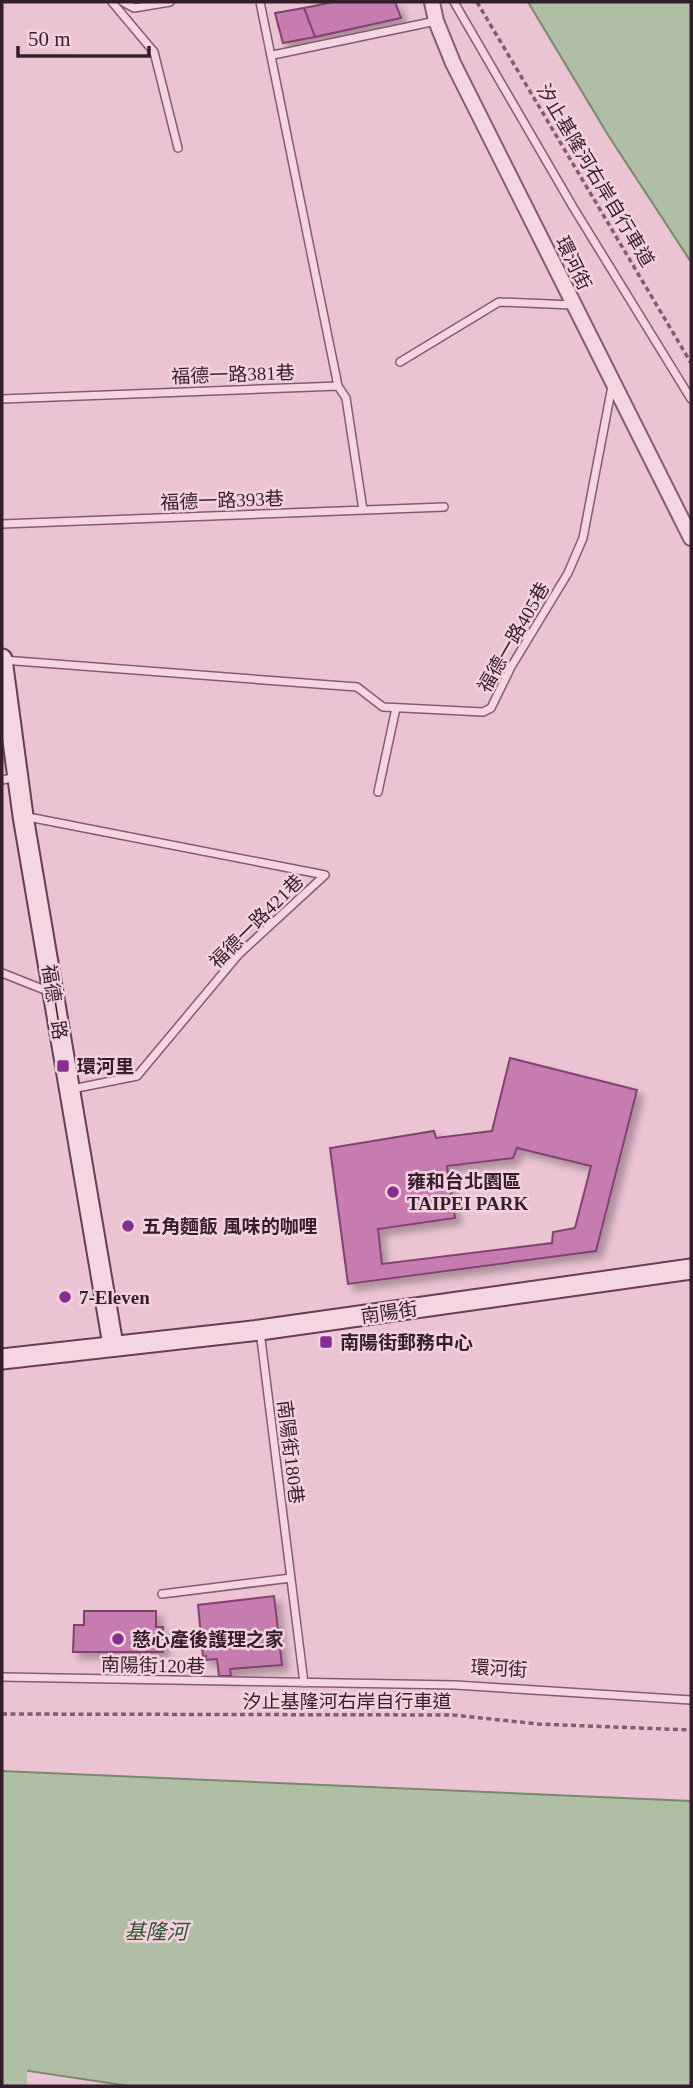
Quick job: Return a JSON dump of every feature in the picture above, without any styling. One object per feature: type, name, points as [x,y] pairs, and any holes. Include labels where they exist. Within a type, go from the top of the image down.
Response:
[{"type":"street","name":"環河街","points":[[432,2],[436,21],[453,63],[691,538]]},
{"type":"street","name":"福德一路","points":[[2,659],[10,779],[23,816],[113,1345]]},
{"type":"street","name":"南陽街","points":[[2,1359],[260,1330],[691,1269]]},
{"type":"lane","points":[[112,2],[154,52],[178,148]]},
{"type":"lane","points":[[123,2],[134,8],[170,2]]},
{"type":"lane","points":[[261,2],[338,386],[346,398],[363,510]]},
{"type":"lane","name":"環河街","points":[[454,2],[573,207],[691,399]]},
{"type":"lane","points":[[273,55],[436,21]]},
{"type":"lane","points":[[400,362],[499,302],[573,305]]},
{"type":"lane","name":"福德一路405巷","points":[[2,659],[357,687],[383,707],[483,712],[491,708],[511,667],[568,573],[583,538],[612,385]]},
{"type":"lane","name":"福德一路381巷","points":[[2,399],[338,386]]},
{"type":"lane","name":"福德一路393巷","points":[[2,524],[444,507]]},
{"type":"lane","points":[[378,792],[396,708]]},
{"type":"lane","name":"福德一路421巷","points":[[23,816],[325,875],[239,954],[138,1076],[69,1090]]},
{"type":"lane","points":[[2,973],[54,993]]},
{"type":"lane","name":"南陽街180巷","points":[[260,1330],[304,1683]]},
{"type":"lane","points":[[162,1594],[291,1578]]},
{"type":"lane","name":"南陽街120巷","points":[[2,1677],[304,1683]]},
{"type":"lane","name":"環河街","points":[[304,1683],[455,1685],[691,1700]]},
{"type":"path","name":"汐止基隆河右岸自行車道","points":[[477,2],[691,363]]},
{"type":"path","name":"汐止基隆河右岸自行車道","points":[[2,1714],[453,1715],[538,1724],[691,1730]]},
{"type":"water","points":[[528,2],[691,2],[691,262],[608,135]]},
{"type":"water","name":"基隆河","points":[[2,1771],[691,1801],[691,2086],[129,2086],[2,2067]]},
{"type":"building","points":[[333,2],[395,2],[401,18],[315,37],[304,8]]},
{"type":"building","points":[[304,8],[315,37],[283,43],[275,13]]},
{"type":"building","name":"雍和台北園區 TAIPEI PARK","points":[[510,1058],[637,1090],[596,1251],[348,1284],[330,1148],[434,1131],[436,1138],[492,1131]],"holes":[[[517,1148],[591,1166],[575,1228],[553,1232],[552,1243],[382,1264],[378,1229],[455,1218],[447,1166],[513,1158]]]},
{"type":"building","points":[[274,1596],[282,1665],[230,1669],[231,1676],[219,1676],[217,1659],[206,1660],[206,1656],[203,1657],[198,1605]]},
{"type":"building","name":"慈心產後護理之家","points":[[84,1611],[156,1611],[156,1627],[163,1627],[163,1652],[73,1652],[74,1625],[84,1625]]},
{"type":"waterway","points":[[11,2025],[11,2086]]},
{"type":"place","name":"環河里","points":[[63,1066]]},
{"type":"place","name":"雍和台北園區 TAIPEI PARK","points":[[393,1192]]},
{"type":"place","name":"五角麵飯 風味的咖哩","points":[[128,1226]]},
{"type":"place","name":"7-Eleven","points":[[65,1297]]},
{"type":"place","name":"南陽街郵務中心","points":[[326,1342]]},
{"type":"place","name":"慈心產後護理之家","points":[[118,1639]]}]
